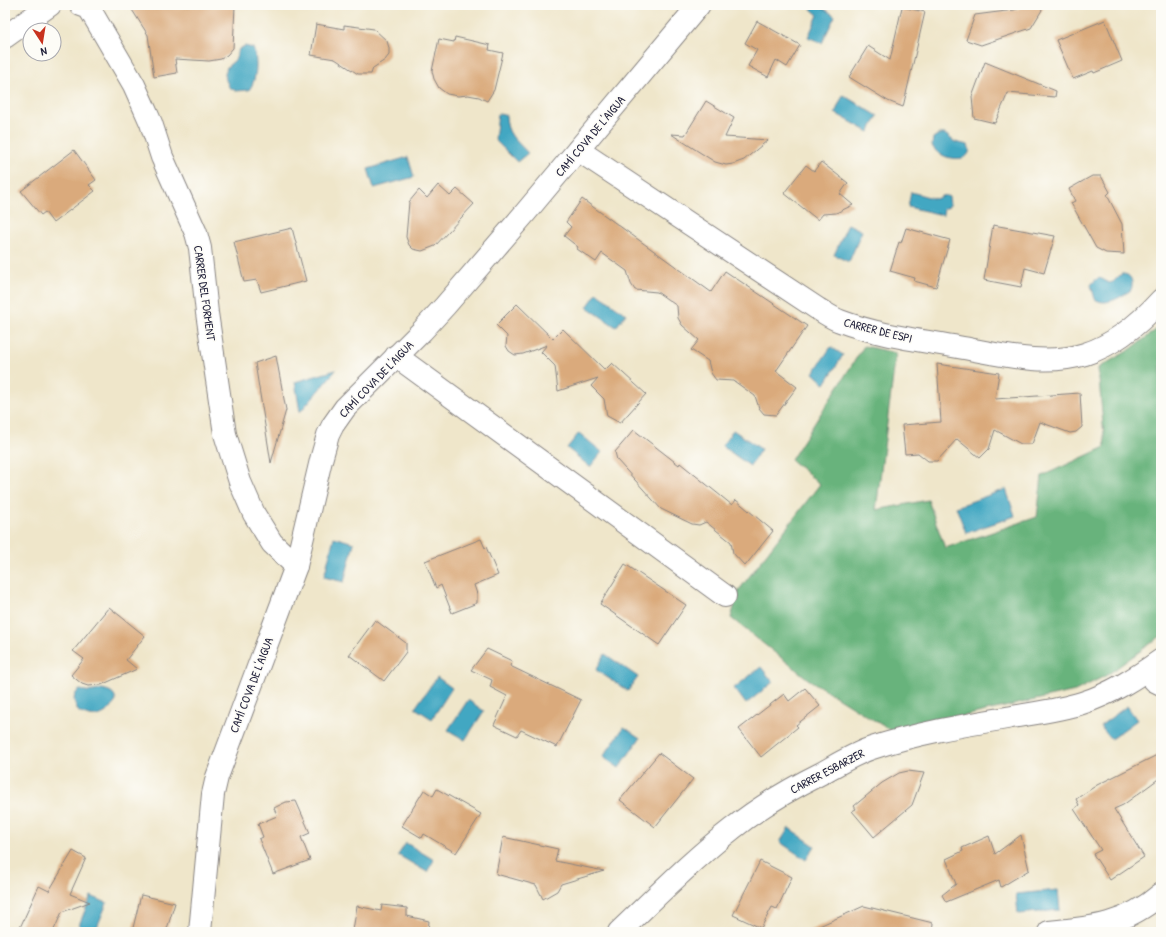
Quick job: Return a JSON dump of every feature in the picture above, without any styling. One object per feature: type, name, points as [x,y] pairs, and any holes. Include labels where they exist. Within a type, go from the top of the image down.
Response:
[{"type":"street","points":[[10,27],[50,5]]},
{"type":"street","name":"CARRER DEL FORMENT","points":[[81,5],[89,8],[134,85],[151,123],[162,157],[196,233],[200,248],[207,313],[226,434],[232,457],[240,482],[254,514],[272,543],[296,566]]},
{"type":"street","name":"CAMÍ COVA DE L'AIGUA","points":[[200,932],[213,794],[217,777],[296,566],[328,434],[333,424],[345,408],[445,306],[699,5]]},
{"type":"street","name":"CARRER DE ESPI","points":[[578,150],[818,309],[839,320],[889,335],[1022,358],[1064,358],[1084,354],[1103,347],[1135,326],[1161,300]]},
{"type":"street","points":[[396,356],[725,596]]},
{"type":"street","name":"CARRER ESBARZER","points":[[619,932],[687,867],[731,829],[754,812],[854,755],[872,748],[914,736],[1040,713],[1082,703],[1156,672]]},
{"type":"street","points":[[1049,932],[1084,929],[1122,919],[1143,908],[1161,894]]},
{"type":"green space","points":[[1161,326],[1161,636],[1107,675],[1075,691],[893,732],[808,679],[731,618],[739,590],[820,484],[791,460],[864,346],[896,353],[876,510],[928,500],[945,548],[1037,517],[1042,476],[1105,447],[1098,368],[1131,349]]},
{"type":"water","points":[[813,5],[819,5],[835,16],[822,43],[808,37],[818,15],[811,9]]},
{"type":"water","points":[[245,46],[253,48],[255,53],[256,70],[254,81],[249,90],[236,91],[229,87],[225,74],[227,67],[235,60],[239,49]]},
{"type":"water","points":[[843,95],[878,116],[869,132],[835,113]]},
{"type":"water","points":[[498,114],[506,115],[506,122],[512,136],[528,153],[517,162],[495,140]]},
{"type":"water","points":[[939,134],[945,134],[955,142],[968,145],[969,151],[967,156],[955,158],[941,155],[932,145],[933,138]]},
{"type":"water","points":[[408,157],[414,177],[374,188],[368,169]]},
{"type":"water","points":[[911,192],[936,199],[942,196],[947,196],[949,197],[950,205],[947,208],[944,208],[943,215],[908,207]]},
{"type":"water","points":[[848,224],[862,231],[849,262],[834,255]]},
{"type":"water","points":[[1121,274],[1127,275],[1131,279],[1131,290],[1109,302],[1095,299],[1091,285],[1096,280],[1100,278],[1109,283],[1113,282]]},
{"type":"water","points":[[597,293],[626,314],[616,327],[587,307]]},
{"type":"water","points":[[831,347],[843,355],[825,384],[813,373]]},
{"type":"water","points":[[336,370],[300,412],[295,382]]},
{"type":"water","points":[[733,430],[761,449],[750,466],[722,446]]},
{"type":"water","points":[[579,433],[602,452],[590,467],[567,448]]},
{"type":"water","points":[[1006,489],[1015,516],[966,533],[956,507]]},
{"type":"water","points":[[334,537],[354,543],[344,582],[324,577]]},
{"type":"water","points":[[605,654],[638,677],[628,691],[596,670]]},
{"type":"water","points":[[761,667],[773,682],[746,704],[734,688]]},
{"type":"water","points":[[437,677],[452,688],[432,719],[415,708]]},
{"type":"water","points":[[102,689],[112,692],[115,696],[116,701],[109,710],[95,716],[85,715],[79,712],[74,700],[77,692],[80,690],[96,691]]},
{"type":"water","points":[[468,700],[484,711],[465,740],[448,730]]},
{"type":"water","points":[[1127,706],[1137,720],[1111,739],[1100,726]]},
{"type":"water","points":[[624,727],[640,738],[619,768],[603,757]]},
{"type":"water","points":[[789,828],[815,846],[806,860],[780,842]]},
{"type":"water","points":[[406,843],[434,860],[427,872],[398,855]]},
{"type":"water","points":[[1058,890],[1060,910],[1018,914],[1016,894]]},
{"type":"water","points":[[91,896],[107,903],[95,932],[82,932],[79,925]]},
{"type":"building","points":[[129,5],[235,6],[233,48],[221,59],[209,61],[175,59],[177,73],[154,77],[148,35]]},
{"type":"building","points":[[1030,5],[1045,5],[1031,28],[981,45],[966,40],[975,15],[1014,10]]},
{"type":"building","points":[[902,7],[925,12],[903,107],[888,101],[849,77],[868,46],[890,60]]},
{"type":"building","points":[[1105,20],[1122,61],[1094,73],[1093,71],[1073,79],[1056,40]]},
{"type":"building","points":[[757,21],[800,45],[787,67],[776,60],[768,77],[748,66],[757,50],[745,43]]},
{"type":"building","points":[[316,24],[344,29],[344,25],[374,29],[387,41],[389,55],[385,60],[373,68],[371,74],[358,74],[335,59],[311,55]]},
{"type":"building","points":[[455,37],[490,45],[489,50],[503,53],[494,90],[487,101],[479,97],[468,95],[458,96],[447,94],[439,88],[434,79],[432,71],[439,39],[454,42]]},
{"type":"building","points":[[985,62],[1056,91],[1055,97],[1008,93],[995,123],[974,118],[972,97]]},
{"type":"building","points":[[706,101],[734,118],[725,137],[768,140],[744,160],[726,165],[715,162],[671,134],[685,135]]},
{"type":"building","points":[[74,150],[96,180],[89,185],[95,191],[53,223],[45,212],[41,215],[21,191]]},
{"type":"building","points":[[821,162],[848,183],[840,194],[853,205],[836,213],[823,214],[818,220],[784,193],[806,165],[814,171]]},
{"type":"building","points":[[1092,176],[1101,176],[1110,192],[1107,195],[1122,224],[1124,254],[1106,253],[1096,248],[1071,203],[1075,201],[1069,189]]},
{"type":"building","points":[[438,185],[450,196],[457,189],[474,204],[435,246],[422,251],[413,249],[409,245],[406,237],[409,202],[419,190],[427,198]]},
{"type":"building","points":[[582,199],[711,292],[725,271],[807,326],[776,371],[797,387],[776,415],[764,414],[759,408],[755,396],[734,381],[716,380],[711,373],[708,361],[691,350],[699,340],[682,325],[678,318],[677,306],[657,292],[635,290],[631,284],[627,271],[602,253],[596,262],[577,249],[578,247],[564,236],[571,227],[566,222]]},
{"type":"building","points":[[993,225],[1055,236],[1044,273],[1025,268],[1021,287],[984,280]]},
{"type":"building","points":[[292,228],[306,281],[261,292],[257,280],[244,282],[234,242]]},
{"type":"building","points":[[906,228],[950,240],[936,287],[914,281],[915,278],[890,271],[899,242],[901,243]]},
{"type":"building","points":[[517,304],[553,339],[563,329],[605,370],[612,363],[646,394],[620,423],[607,416],[604,399],[591,386],[598,378],[558,391],[555,366],[541,352],[547,345],[523,354],[515,355],[509,351],[506,346],[507,336],[496,325]]},
{"type":"building","points":[[276,356],[286,410],[271,463],[255,363]]},
{"type":"building","points":[[937,364],[999,373],[995,399],[1080,393],[1082,427],[1076,432],[1070,433],[1040,422],[1032,444],[1021,444],[995,430],[989,449],[980,458],[957,439],[937,461],[928,461],[918,453],[905,454],[902,425],[941,422]]},
{"type":"building","points":[[634,430],[679,465],[680,463],[732,505],[736,500],[773,531],[745,566],[733,553],[731,542],[706,522],[699,525],[692,524],[661,509],[617,460],[615,452]]},
{"type":"building","points":[[481,539],[498,575],[474,585],[477,594],[477,603],[452,613],[441,585],[436,588],[425,561]]},
{"type":"building","points":[[625,564],[686,605],[659,645],[600,604]]},
{"type":"building","points":[[109,607],[145,636],[126,660],[137,669],[101,685],[88,686],[82,684],[71,675],[84,659],[73,651]]},
{"type":"building","points":[[375,620],[406,643],[406,652],[384,681],[349,655]]},
{"type":"building","points":[[487,649],[512,661],[510,666],[581,700],[557,747],[521,730],[517,736],[494,725],[507,696],[490,687],[492,680],[471,670]]},
{"type":"building","points":[[805,688],[820,706],[796,725],[798,727],[761,757],[739,729],[784,694],[789,701]]},
{"type":"building","points":[[659,753],[693,779],[655,827],[620,800]]},
{"type":"building","points":[[1161,753],[1161,777],[1123,805],[1114,809],[1144,857],[1110,880],[1093,854],[1101,850],[1074,809],[1079,805],[1076,799],[1097,785]]},
{"type":"building","points":[[908,771],[924,773],[912,805],[874,837],[852,811],[856,809],[854,806],[882,783],[899,773]]},
{"type":"building","points":[[437,789],[481,814],[456,853],[424,834],[422,838],[402,826],[424,790],[433,796]]},
{"type":"building","points":[[296,801],[310,833],[301,837],[310,860],[273,874],[259,839],[263,837],[258,824],[277,816],[274,808],[286,802]]},
{"type":"building","points":[[1021,835],[1029,870],[1001,887],[999,880],[946,902],[942,895],[956,884],[946,859],[963,851],[962,848],[989,836],[995,854]]},
{"type":"building","points":[[503,837],[558,849],[555,861],[604,871],[561,884],[557,891],[543,899],[536,885],[496,874]]},
{"type":"building","points":[[73,851],[86,858],[70,894],[90,902],[62,912],[53,932],[18,932],[39,886],[49,891]]},
{"type":"building","points":[[760,861],[792,877],[777,909],[772,907],[761,928],[733,915]]},
{"type":"building","points":[[141,895],[175,903],[166,932],[132,932]]},
{"type":"building","points":[[382,905],[407,908],[407,916],[429,921],[428,932],[372,932],[353,930],[357,906],[381,911]]},
{"type":"building","points":[[864,906],[933,923],[932,932],[806,932]]}]
